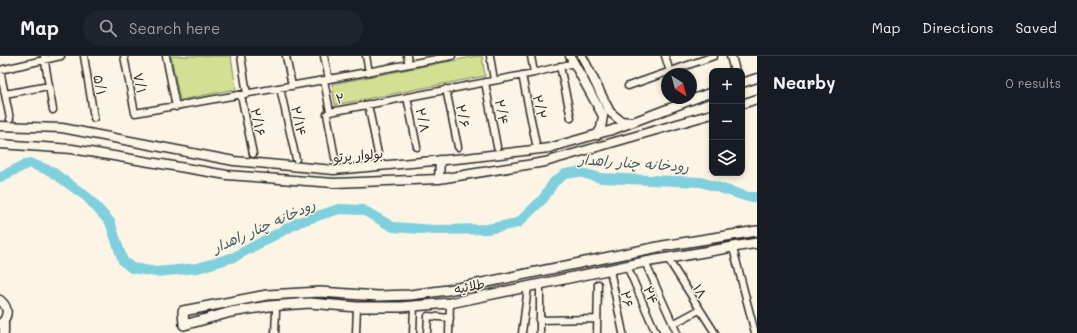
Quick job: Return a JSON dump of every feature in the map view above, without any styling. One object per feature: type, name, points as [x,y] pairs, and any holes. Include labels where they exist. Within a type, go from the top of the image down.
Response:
[{"type":"main road","points":[[582,56],[612,114],[622,121],[631,123]]},
{"type":"main road","points":[[731,56],[734,68]]},
{"type":"main road","points":[[572,59],[603,119],[601,128],[597,135]]},
{"type":"main road","points":[[745,82],[757,78]]},
{"type":"main road","name":"بولوار پرتو","points":[[0,126],[62,128],[234,160],[334,170],[549,148],[597,135],[709,93]]},
{"type":"main road","points":[[745,103],[757,99]]},
{"type":"main road","points":[[603,119],[607,120],[612,114]]},
{"type":"main road","name":"بولوار پرتو","points":[[0,144],[72,150],[227,175],[334,184],[439,179],[545,162],[709,115]]},
{"type":"main road","points":[[0,148],[10,145]]},
{"type":"main road","points":[[439,179],[440,160]]},
{"type":"main road","name":"طلائیه","points":[[757,231],[638,251],[448,290],[410,295],[378,296],[320,292],[267,295],[183,311],[184,325],[231,312],[269,306],[310,303],[357,307],[414,306],[450,303],[627,266],[757,243]]},
{"type":"main road","points":[[638,251],[643,263]]},
{"type":"main road","points":[[0,300],[7,310],[2,323],[4,333]]},
{"type":"street","points":[[10,119],[0,70],[44,58],[61,56]]},
{"type":"street","name":"۵/۱","points":[[84,56],[94,118]]},
{"type":"street","name":"۷/۱","points":[[124,56],[135,113]]},
{"type":"street","points":[[166,56],[176,107]]},
{"type":"street","name":"۲/۱۶","points":[[240,56],[244,95],[254,154]]},
{"type":"street","points":[[286,56],[292,86]]},
{"type":"street","points":[[324,56],[326,80],[451,56]]},
{"type":"street","points":[[366,56],[369,72]]},
{"type":"street","points":[[407,56],[409,64]]},
{"type":"street","points":[[490,56],[494,80]]},
{"type":"street","points":[[531,56],[534,73]]},
{"type":"street","points":[[665,56],[669,68]]},
{"type":"street","points":[[681,68],[714,56]]},
{"type":"street","points":[[44,58],[53,110]]},
{"type":"street","name":"۲","points":[[135,113],[326,80],[330,112],[534,73],[560,66],[572,59]]},
{"type":"street","points":[[560,66],[571,118]]},
{"type":"street","name":"۲/۲","points":[[522,75],[536,144]]},
{"type":"street","points":[[628,86],[661,75]]},
{"type":"street","name":"۲/۴","points":[[485,82],[497,147]]},
{"type":"street","points":[[5,94],[49,86]]},
{"type":"street","name":"۲/۱۴","points":[[280,88],[296,159]]},
{"type":"street","name":"۲/۶","points":[[446,89],[458,147]]},
{"type":"street","name":"۲/۸","points":[[407,97],[418,147]]},
{"type":"street","points":[[368,104],[378,154]]},
{"type":"street","points":[[330,112],[326,114],[335,158]]},
{"type":"street","points":[[733,248],[756,333]]},
{"type":"street","name":"۱۸","points":[[668,258],[699,310],[715,333]]},
{"type":"street","points":[[643,263],[678,333]]},
{"type":"street","name":"۲۴","points":[[627,266],[656,333]]},
{"type":"street","name":"۲۶","points":[[610,270],[623,333]]},
{"type":"street","points":[[540,284],[540,333]]},
{"type":"street","points":[[596,333],[598,284]]},
{"type":"street","points":[[522,333],[528,287]]},
{"type":"street","points":[[449,333],[450,303]]},
{"type":"street","points":[[413,333],[414,306]]},
{"type":"street","points":[[356,333],[357,307]]},
{"type":"street","points":[[674,324],[699,310]]},
{"type":"street","points":[[275,333],[276,311]]},
{"type":"street","points":[[427,333],[428,316],[450,318]]},
{"type":"street","points":[[539,320],[596,319]]},
{"type":"green space","points":[[171,56],[231,56],[236,89],[180,100]]},
{"type":"green space","points":[[482,56],[485,76],[335,105],[332,84]]},
{"type":"waterway","name":"رودخانه چنار راهدار","points":[[0,177],[29,163],[51,171],[87,197],[110,222],[123,261],[132,268],[156,272],[198,268],[234,257],[299,222],[339,209],[363,210],[393,227],[436,230],[487,229],[518,223],[543,199],[554,182],[565,174],[578,172],[601,178],[701,182],[748,197],[757,197]]}]
